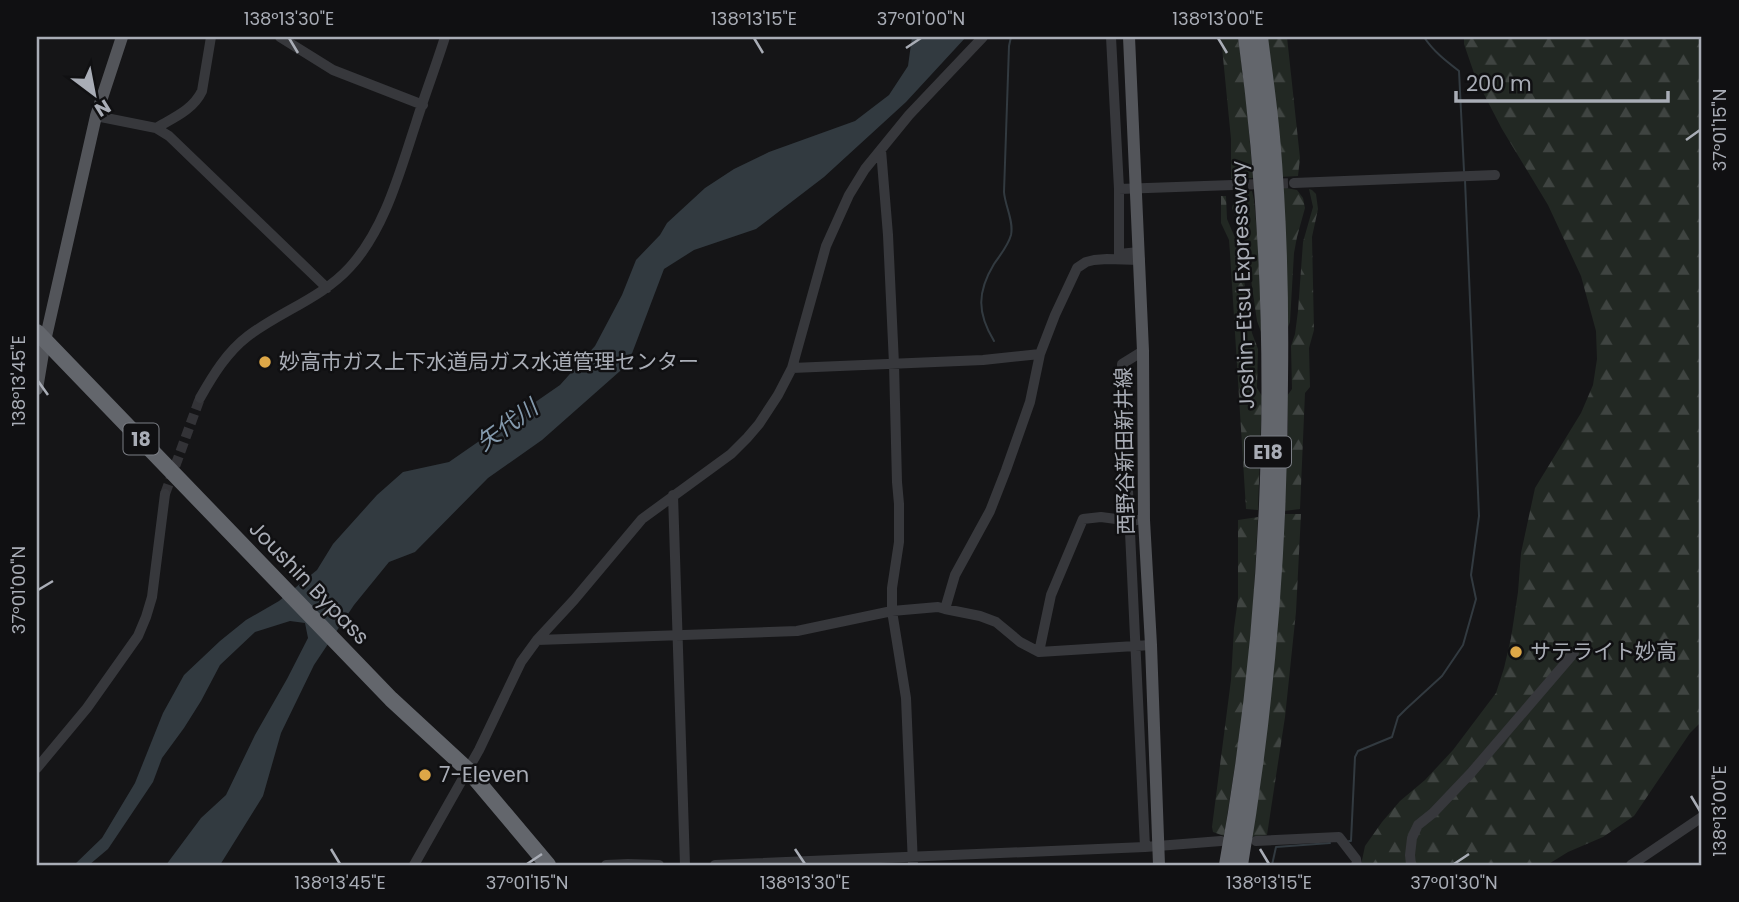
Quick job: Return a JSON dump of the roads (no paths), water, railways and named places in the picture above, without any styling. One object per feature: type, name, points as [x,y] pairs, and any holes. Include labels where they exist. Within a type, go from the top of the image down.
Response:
[{"type":"highway","name":"Joshin-Etsu Expressway","points":[[1227,865],[1242,771],[1255,658],[1263,570],[1268,439],[1266,247],[1258,140],[1246,37]]},
{"type":"highway","name":"Joshin-Etsu Expressway","points":[[1240,865],[1256,764],[1266,673],[1275,570],[1280,459],[1279,249],[1272,138],[1260,37]]},
{"type":"highway","name":"Joushin Bypass","points":[[41,336],[391,699],[468,770],[548,865]]},
{"type":"main road","points":[[37,389],[41,336],[96,116],[122,37]]},
{"type":"main road","name":"西野谷新田新井線","points":[[1129,37],[1143,351],[1137,520],[1151,645],[1152,846],[1159,865]]},
{"type":"street","points":[[156,128],[188,109],[199,99],[211,37]]},
{"type":"street","points":[[279,37],[332,70],[423,105]]},
{"type":"street","points":[[200,398],[215,371],[234,348],[249,335],[327,288],[351,267],[362,252],[382,218],[399,175],[445,37]]},
{"type":"street","points":[[414,865],[468,770],[521,662],[537,640],[642,519],[714,467],[747,438],[770,407],[792,368],[826,246],[849,195],[864,169],[909,115],[983,37]]},
{"type":"street","points":[[1111,37],[1119,254],[1139,256]]},
{"type":"street","points":[[96,116],[156,128],[169,136],[327,288]]},
{"type":"street","points":[[881,150],[894,364],[899,542],[892,588],[892,611],[906,698],[913,861]]},
{"type":"street","points":[[1294,183],[1495,175]]},
{"type":"street","points":[[1118,189],[1233,185]]},
{"type":"street","points":[[945,609],[955,575],[989,511],[1006,470],[1030,402],[1041,354],[1055,315],[1077,268],[1094,260],[1139,256]]},
{"type":"street","points":[[1143,351],[1122,364],[1137,520],[1136,646],[1152,846]]},
{"type":"street","points":[[792,368],[983,360],[1041,354]]},
{"type":"street","points":[[37,768],[87,708],[138,636],[152,597],[165,495]]},
{"type":"street","points":[[673,495],[685,865]]},
{"type":"street","points":[[1039,652],[1051,595],[1083,519],[1101,517],[1137,520]]},
{"type":"street","points":[[537,640],[797,631],[892,611],[939,607],[996,622],[1020,642],[1039,652],[1151,645]]},
{"type":"street","points":[[1411,865],[1412,838],[1418,825],[1471,773],[1574,653]]},
{"type":"street","points":[[1631,865],[1702,817]]},
{"type":"street","points":[[1256,841],[1339,837],[1356,859],[1357,865]]},
{"type":"street","points":[[715,865],[913,861],[1222,841]]},
{"type":"street","points":[[606,865],[659,865]]},
{"type":"water","name":"矢代川","points":[[912,37],[966,37],[906,102],[824,177],[756,229],[694,250],[664,269],[628,364],[542,440],[488,478],[415,552],[389,562],[354,605],[314,665],[281,733],[263,796],[220,865],[166,865],[201,818],[226,795],[308,638],[305,623],[290,621],[255,632],[220,665],[201,701],[162,758],[153,782],[108,849],[89,865],[74,865],[102,838],[135,783],[163,713],[184,675],[246,620],[279,601],[317,570],[333,544],[377,495],[403,472],[449,462],[560,385],[595,346],[622,295],[636,260],[660,235],[667,223],[705,188],[734,169],[769,152],[855,121],[889,95],[908,66]]},
{"type":"waterway","points":[[994,341],[984,321],[981,302],[988,274],[1008,243],[1012,230],[1004,192],[1011,37]]},
{"type":"waterway","points":[[1424,37],[1459,71],[1464,171]]},
{"type":"waterway","points":[[1349,841],[1355,757],[1358,751],[1392,737],[1398,717],[1442,676],[1463,645],[1476,599],[1471,575],[1479,516],[1465,180]]},
{"type":"waterway","points":[[1272,865],[1276,847],[1330,843]]},
{"type":"tunnel","points":[[1233,185],[1294,183]]},
{"type":"tunnel","points":[[165,494],[200,398]]},
{"type":"place","name":"妙高市ガス上下水道局ガス水道管理センター","points":[[265,362]]},
{"type":"place","name":"サテライト妙高","points":[[1516,652]]},
{"type":"place","name":"7-Eleven","points":[[425,775]]}]
